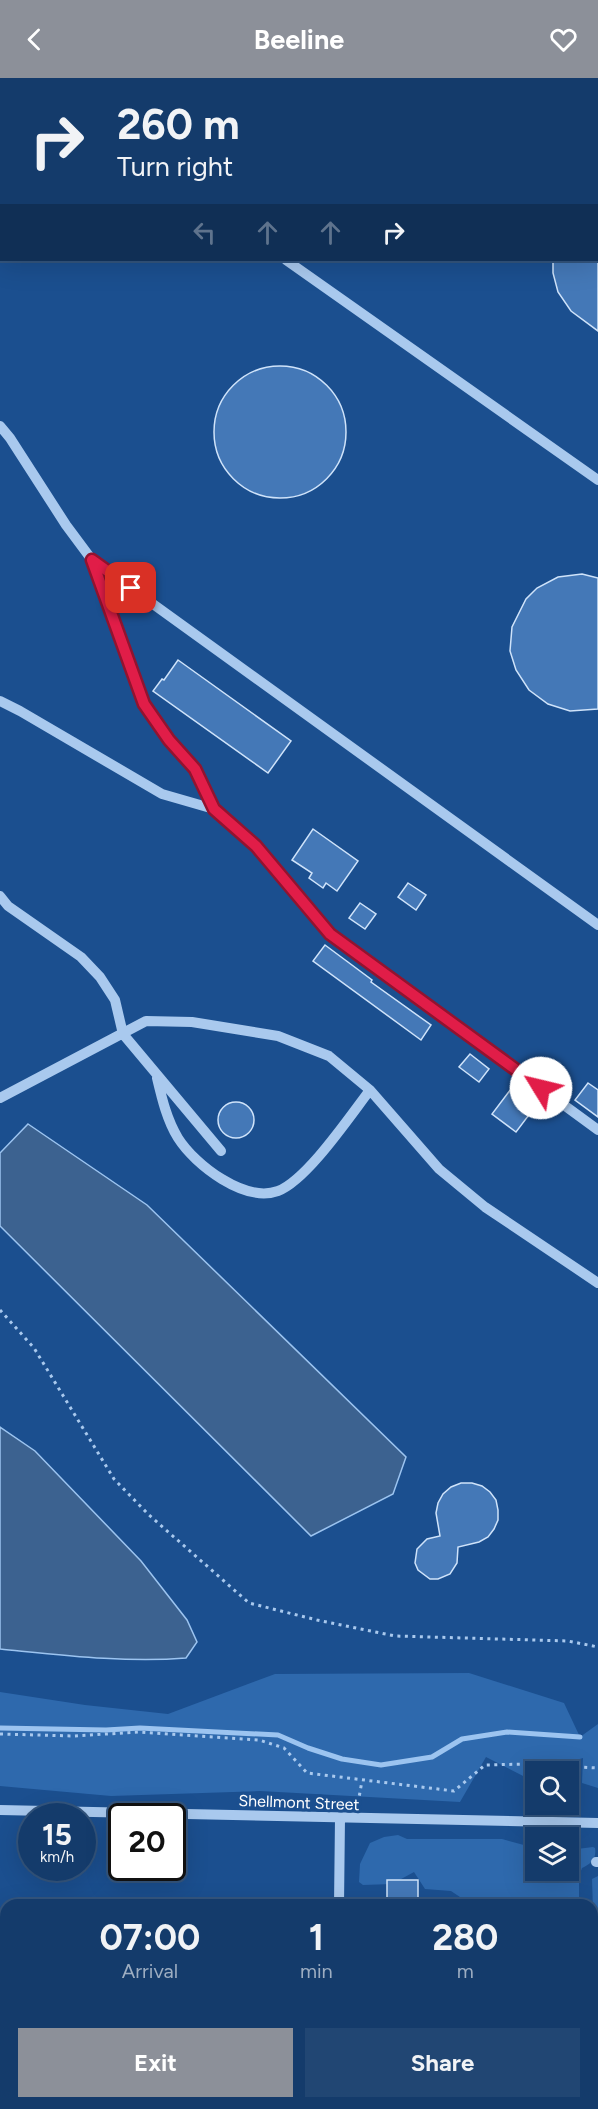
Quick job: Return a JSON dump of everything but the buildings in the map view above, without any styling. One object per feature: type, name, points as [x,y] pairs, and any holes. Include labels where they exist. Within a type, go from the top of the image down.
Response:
[{"type":"street","points":[[287,261],[598,480]]},
{"type":"street","points":[[0,426],[92,560],[144,704],[169,740],[195,769],[214,809],[256,846],[330,934],[598,1130]]},
{"type":"street","points":[[92,560],[598,925]]},
{"type":"street","points":[[0,701],[162,794],[214,809]]},
{"type":"street","points":[[0,896],[8,906],[81,957],[100,977],[115,1000],[123,1034],[220,1151]]},
{"type":"street","points":[[0,1098],[146,1021],[192,1022],[278,1036],[329,1056],[370,1090],[439,1168],[485,1207],[598,1283]]},
{"type":"street","points":[[156,1075],[165,1111],[178,1139],[195,1159],[216,1176],[240,1188],[258,1193],[278,1191],[303,1175],[370,1090]]},
{"type":"street","name":"Shellmont Street","points":[[0,1810],[598,1823]]},
{"type":"street","points":[[339,1899],[340,1818]]},
{"type":"path","points":[[0,1310],[34,1348],[114,1479],[149,1515],[249,1603],[317,1620],[395,1635],[568,1641],[598,1647]]},
{"type":"path","points":[[0,1734],[74,1736],[138,1732],[259,1740],[284,1748],[307,1773],[454,1791],[485,1765],[525,1764],[598,1768]]},
{"type":"path","points":[[357,1808],[362,1781]]},
{"type":"shaded area","points":[[28,1124],[147,1205],[406,1457],[393,1494],[311,1536],[0,1226],[0,1153]]},
{"type":"shaded area","points":[[0,1427],[35,1451],[141,1561],[187,1620],[197,1642],[186,1658],[116,1659],[0,1649]]},
{"type":"shaded area","points":[[469,1673],[564,1703],[580,1737],[598,1724],[598,1788],[582,1783],[583,1758],[573,1761],[525,1761],[525,1777],[486,1757],[460,1802],[260,1791],[111,1796],[0,1786],[0,1692],[85,1705],[168,1714],[275,1674]]},
{"type":"shaded area","points":[[398,1835],[407,1839],[502,1839],[525,1845],[525,1881],[579,1881],[579,1899],[463,1899],[451,1891],[425,1889],[414,1872],[392,1884],[363,1885],[359,1882],[360,1864],[370,1843],[384,1837]]},
{"type":"shaded area","points":[[595,1848],[592,1861],[582,1868],[579,1876],[579,1849]]},
{"type":"shaded area","points":[[598,1876],[598,1899],[593,1899],[592,1879]]},
{"type":"waterway","points":[[0,1728],[106,1730],[140,1728],[278,1735],[342,1759],[381,1765],[432,1757],[462,1739],[507,1732],[580,1737]]},
{"type":"route","points":[[131,588],[92,560],[144,704],[169,740],[195,769],[214,809],[256,846],[330,934],[541,1088]]}]
